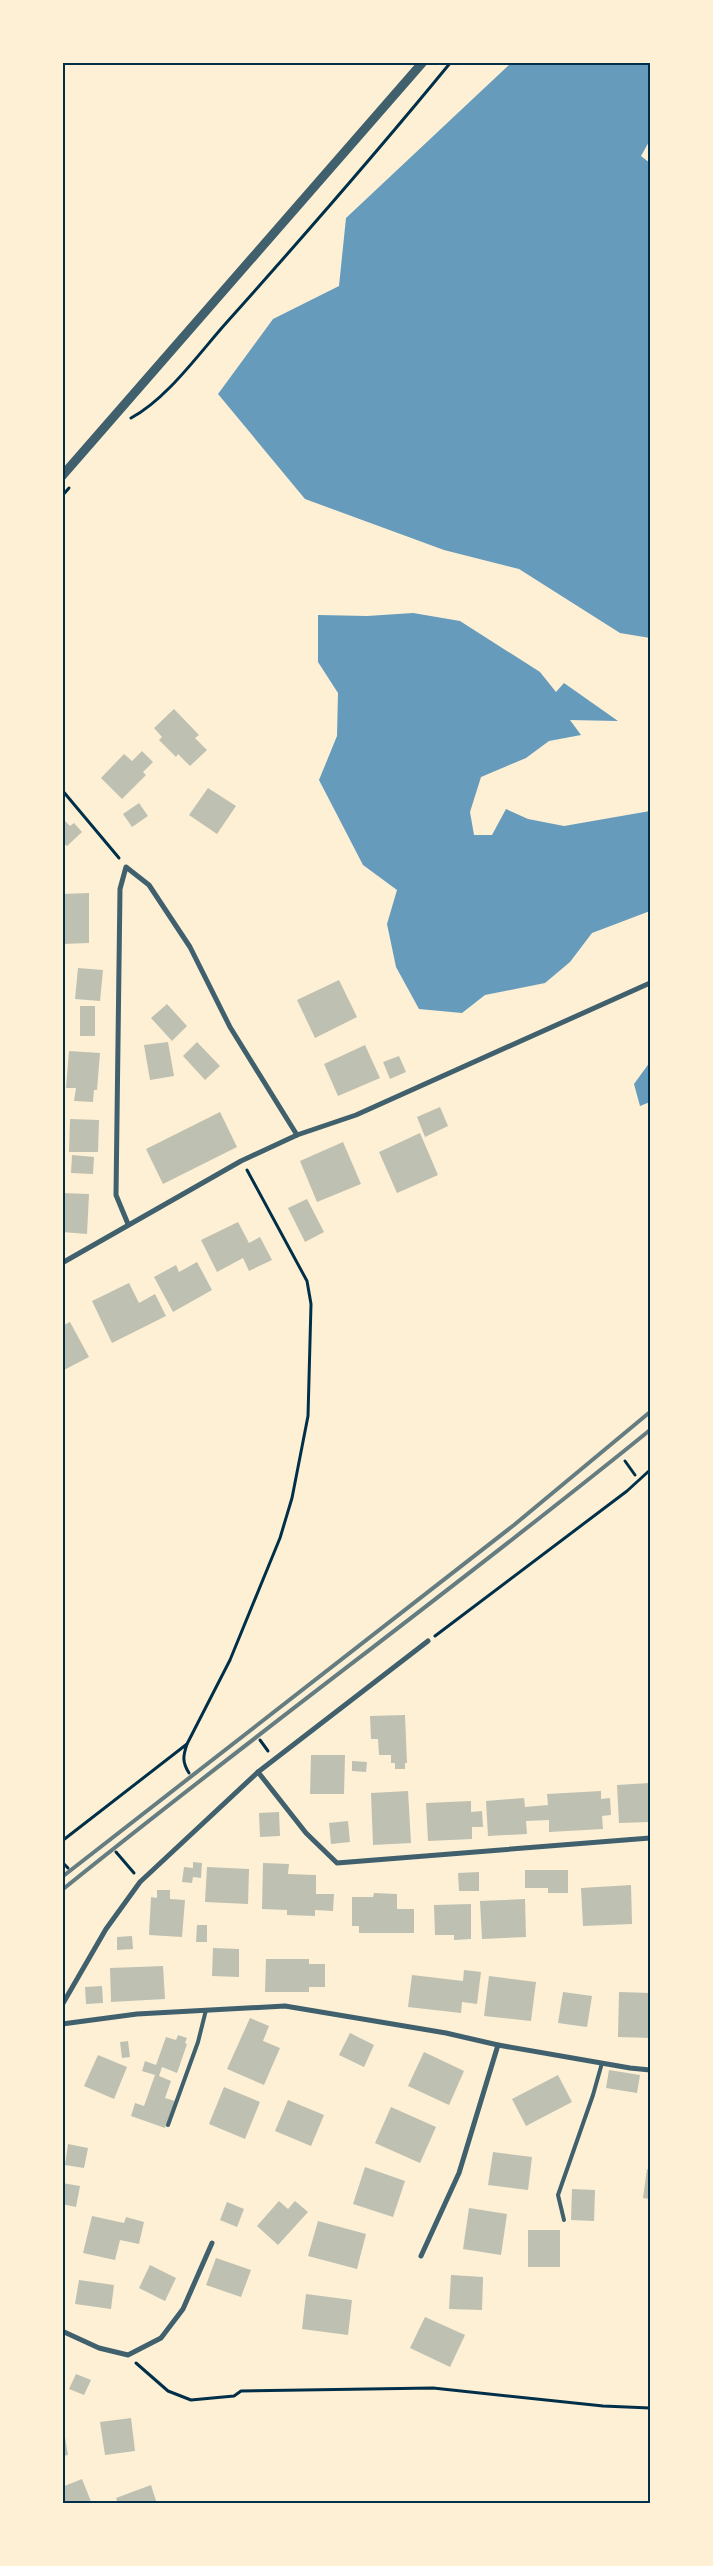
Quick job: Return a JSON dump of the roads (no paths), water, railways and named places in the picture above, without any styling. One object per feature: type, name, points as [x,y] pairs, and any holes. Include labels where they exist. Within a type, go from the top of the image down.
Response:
[{"type":"street","points":[[62,476],[423,62]]},
{"type":"street","points":[[128,1224],[116,1195],[120,889],[126,867],[149,885],[190,947],[230,1027],[297,1135]]},
{"type":"street","points":[[62,1263],[241,1161],[297,1135],[356,1116],[650,983]]},
{"type":"street","points":[[62,2005],[106,1929],[140,1882],[258,1772],[428,1641]]},
{"type":"street","points":[[258,1772],[306,1833],[337,1863],[650,1838]]},
{"type":"street","points":[[62,2024],[138,2014],[285,2006],[446,2033],[498,2045],[650,2070]]},
{"type":"street","points":[[421,2256],[459,2174],[498,2045]]},
{"type":"street","points":[[62,2331],[99,2348],[128,2356],[161,2338],[183,2309],[212,2243]]},
{"type":"lane","points":[[168,2125],[195,2050],[206,2010]]},
{"type":"lane","points":[[564,2220],[558,2195],[594,2095],[602,2063]]},
{"type":"water","points":[[511,63],[650,63],[650,140],[641,156],[650,163],[650,638],[620,633],[519,569],[444,550],[305,499],[218,394],[273,319],[339,286],[346,218]]},
{"type":"water","points":[[413,613],[460,621],[540,672],[556,692],[564,683],[618,721],[570,720],[581,735],[549,741],[526,758],[481,777],[470,812],[474,835],[492,835],[506,809],[528,819],[564,826],[650,811],[650,911],[592,933],[570,962],[545,983],[485,995],[462,1013],[419,1009],[396,967],[387,924],[397,890],[363,865],[319,780],[337,736],[338,693],[318,662],[318,615],[367,616]]},
{"type":"water","points":[[650,1062],[650,1102],[640,1106],[634,1084]]},
{"type":"railway","points":[[62,1877],[514,1525],[650,1412]]},
{"type":"railway","points":[[62,1890],[650,1430]]}]
